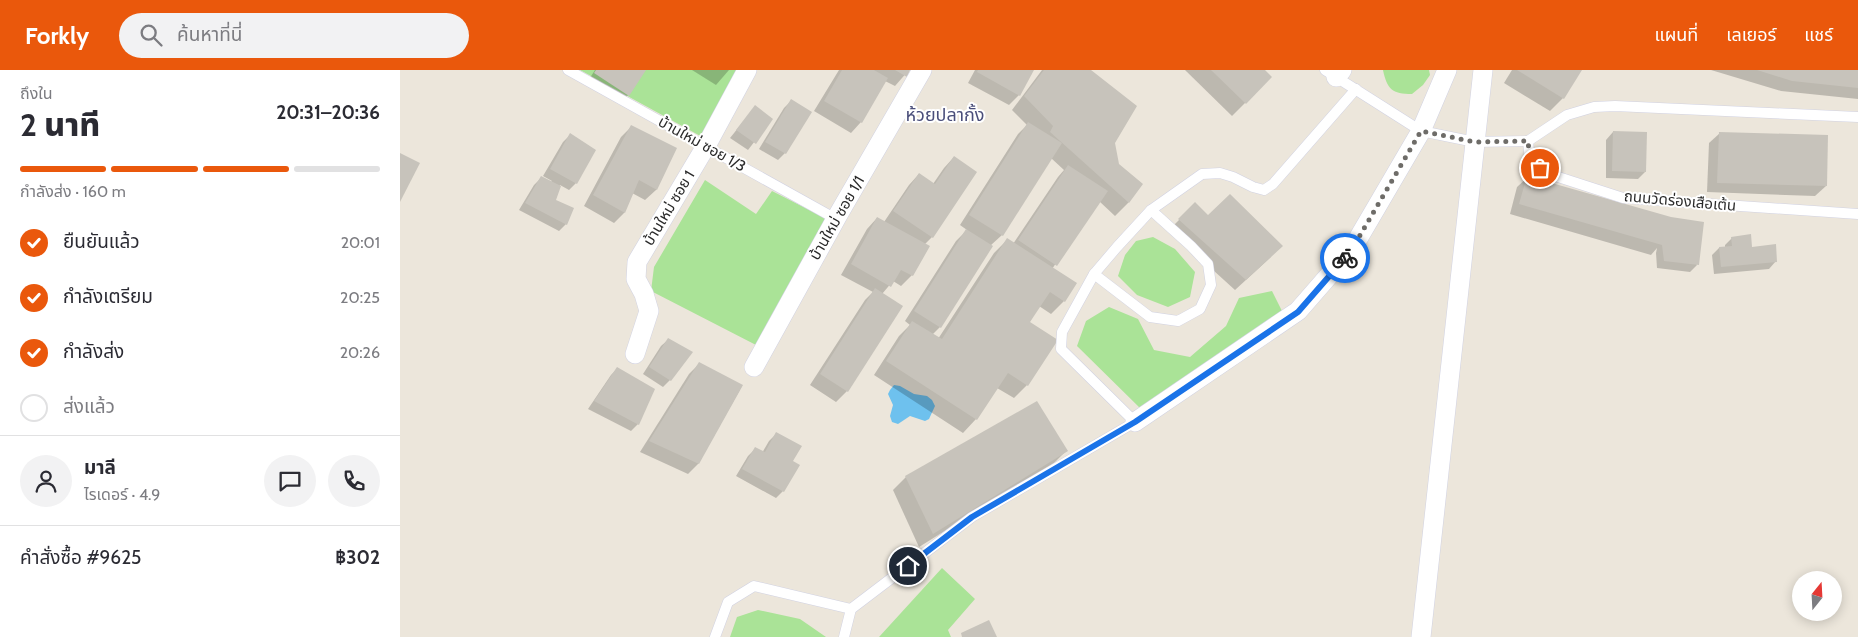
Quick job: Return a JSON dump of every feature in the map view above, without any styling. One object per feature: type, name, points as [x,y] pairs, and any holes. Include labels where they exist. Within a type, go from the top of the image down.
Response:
[{"type":"street","name":"บ้านใหม่ ซอย 1","points":[[634,354],[649,311],[644,294],[636,279],[637,262],[706,146],[747,70]]},
{"type":"street","name":"บ้านใหม่ ซอย 1/1","points":[[754,367],[922,70]]},
{"type":"street","points":[[1135,422],[1298,312],[1352,249],[1421,131],[1447,70]]},
{"type":"street","points":[[1421,637],[1483,70]]},
{"type":"lane","name":"บ้านใหม่ ซอย 1/3","points":[[568,70],[836,219]]},
{"type":"lane","points":[[1334,72],[1356,89],[1421,131],[1475,142],[1528,141],[1567,115],[1594,107],[1630,106],[1858,116]]},
{"type":"lane","points":[[844,637],[851,609],[972,517],[1135,422],[1061,348],[1062,332],[1094,274],[1151,210],[1202,174],[1220,173],[1264,190],[1273,184],[1356,89]]},
{"type":"lane","name":"ถนนวัดร่องเสือเต้น","points":[[1528,141],[1530,161],[1549,174],[1623,198],[1858,214]]},
{"type":"lane","points":[[1094,274],[1150,317],[1178,321],[1200,308],[1212,286],[1208,264],[1151,210]]},
{"type":"lane","points":[[715,637],[728,602],[754,586],[851,609]]},
{"type":"green space","points":[[580,70],[740,70],[704,138]]},
{"type":"green space","points":[[1383,70],[1429,70],[1430,75],[1423,85],[1412,94],[1405,94],[1395,91],[1389,86]]},
{"type":"green space","points":[[705,180],[756,214],[772,191],[829,220],[756,345],[651,291],[654,267]]},
{"type":"green space","points":[[1153,237],[1175,249],[1195,272],[1190,297],[1168,307],[1137,295],[1118,276],[1125,255],[1136,241]]},
{"type":"green space","points":[[1272,291],[1282,311],[1141,409],[1077,346],[1086,321],[1109,307],[1138,319],[1154,350],[1190,357],[1226,326],[1239,298]]},
{"type":"green space","points":[[942,568],[975,599],[948,630],[951,637],[879,637]]},
{"type":"green space","points":[[758,610],[800,619],[826,637],[730,637],[737,617]]},
{"type":"water","points":[[894,385],[900,386],[914,394],[927,396],[932,400],[935,406],[929,419],[925,421],[910,416],[898,424],[892,422],[890,416],[893,405],[888,394]]},
{"type":"building","points":[[596,70],[646,70],[629,96],[594,73]]},
{"type":"building","points":[[842,70],[874,70],[888,78],[862,123],[824,101]]},
{"type":"building","points":[[895,70],[910,70],[907,77]]},
{"type":"building","points":[[978,70],[1034,70],[1020,96],[977,72]]},
{"type":"building","points":[[1044,70],[1091,70],[1137,106],[1115,143],[1119,164],[1143,184],[1129,203],[1050,132],[1053,126],[1024,96]]},
{"type":"building","points":[[1211,70],[1265,70],[1272,77],[1246,104]]},
{"type":"building","points":[[1517,70],[1582,70],[1564,99]]},
{"type":"building","points":[[1757,70],[1858,70],[1858,88],[1792,81]]},
{"type":"building","points":[[791,99],[812,112],[786,154],[765,142]]},
{"type":"building","points":[[755,105],[773,119],[756,144],[736,130]]},
{"type":"building","points":[[1028,122],[1062,143],[1003,236],[969,215]]},
{"type":"building","points":[[631,125],[677,148],[657,190],[639,180],[625,213],[593,195]]},
{"type":"building","points":[[1613,131],[1647,132],[1646,172],[1612,171]]},
{"type":"building","points":[[1719,132],[1828,135],[1827,186],[1717,183]]},
{"type":"building","points":[[570,133],[596,150],[577,184],[550,169]]},
{"type":"building","points":[[400,153],[420,163],[400,202]]},
{"type":"building","points":[[954,156],[977,172],[933,238],[893,211],[919,173],[935,184]]},
{"type":"building","points":[[1068,165],[1108,191],[1057,266],[1018,240]]},
{"type":"building","points":[[541,176],[561,186],[556,200],[574,208],[567,225],[525,203]]},
{"type":"building","points":[[1527,176],[1671,217],[1704,222],[1699,265],[1664,261],[1662,245],[1519,204]]},
{"type":"building","points":[[1230,194],[1283,246],[1246,280],[1178,219],[1195,202],[1208,215]]},
{"type":"building","points":[[877,217],[930,246],[913,276],[901,270],[891,287],[851,264]]},
{"type":"building","points":[[966,229],[993,246],[941,328],[914,311]]},
{"type":"building","points":[[1751,234],[1752,247],[1776,244],[1777,262],[1721,267],[1719,247],[1732,246],[1731,237]]},
{"type":"building","points":[[1007,238],[1077,283],[1065,302],[1050,292],[1030,322],[1058,340],[1028,386],[1008,373],[977,420],[886,361],[912,321],[942,339]]},
{"type":"building","points":[[875,288],[903,306],[848,392],[820,374]]},
{"type":"building","points":[[668,338],[693,352],[671,381],[649,367]]},
{"type":"building","points":[[699,362],[743,385],[699,464],[649,441]]},
{"type":"building","points":[[617,367],[655,389],[639,425],[594,401]]},
{"type":"building","points":[[1037,401],[1068,451],[933,534],[905,476]]},
{"type":"building","points":[[776,432],[802,446],[793,461],[800,465],[784,492],[742,469],[755,447],[765,452]]},
{"type":"building","points":[[989,620],[997,637],[962,637],[961,633]]},
{"type":"way so far","points":[[1345,258],[1421,131],[1475,142],[1528,141],[1530,161],[1540,168]]},
{"type":"district","name":"ห้วยปลากั้ง","points":[[945,115]]},
{"type":"route","points":[[908,566],[972,517],[1135,422],[1298,312],[1345,258]]}]
